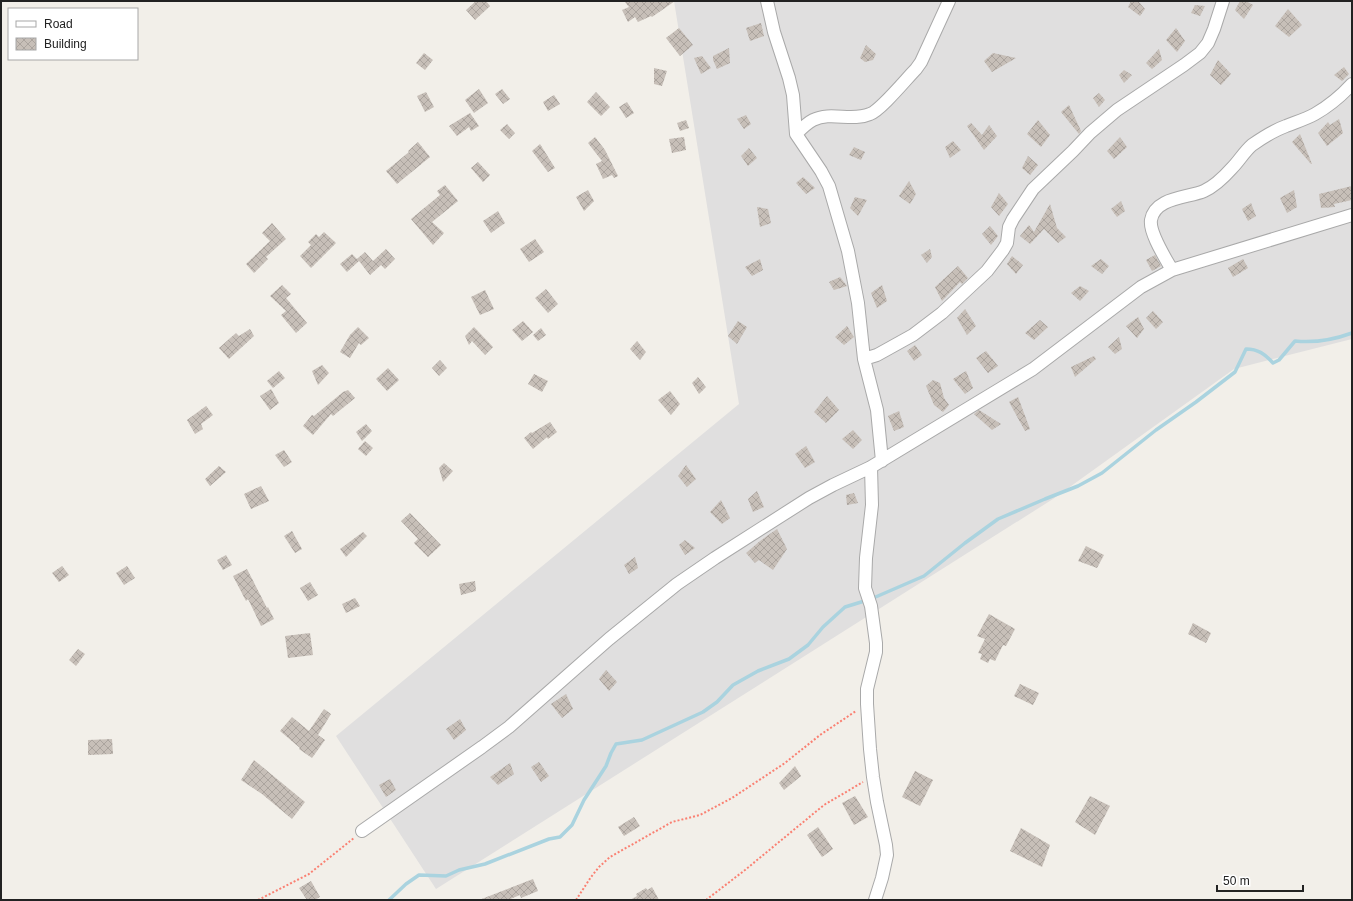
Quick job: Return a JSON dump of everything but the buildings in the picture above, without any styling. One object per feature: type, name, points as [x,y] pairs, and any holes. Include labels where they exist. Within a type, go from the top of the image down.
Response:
[{"type":"street","points":[[767,1],[774,32],[793,95],[796,134],[821,171],[834,200],[848,250],[862,333],[864,359],[877,410],[882,460]]},
{"type":"street","points":[[796,134],[812,120],[832,116],[862,116],[871,114],[879,108],[921,62],[949,1]]},
{"type":"street","points":[[864,359],[877,355],[913,335],[942,313],[987,271],[1007,243],[1009,227],[1033,189],[1090,133],[1117,110],[1200,53],[1208,43],[1214,29],[1222,1]]},
{"type":"street","points":[[1172,270],[1158,243],[1152,227],[1151,220],[1160,206],[1170,200],[1190,196],[1211,187],[1233,168],[1252,146],[1285,126],[1318,112],[1340,96],[1352,84]]},
{"type":"street","points":[[362,831],[482,748],[509,727],[609,639],[677,584],[809,498],[872,467],[1033,369],[1141,287],[1172,270],[1352,216]]},
{"type":"street","points":[[872,467],[872,505],[866,558],[865,588],[871,606],[876,652],[867,689],[867,704],[873,777],[887,855],[875,900]]},
{"type":"path","points":[[576,900],[595,872],[610,858],[672,822],[700,815],[732,798],[785,763],[820,735],[867,704]]},
{"type":"path","points":[[706,900],[824,805],[873,777]]},
{"type":"path","points":[[258,900],[309,874],[362,831]]},
{"type":"shaded area","points":[[674,1],[1352,1],[1352,339],[1234,369],[1053,499],[436,889],[336,736],[739,404]]},
{"type":"waterway","points":[[389,900],[406,884],[419,875],[446,876],[459,870],[485,864],[549,839],[560,837],[572,825],[584,800],[606,766],[616,744],[642,740],[703,712],[717,702],[733,685],[758,671],[789,659],[808,645],[823,627],[845,607],[871,599],[924,576],[998,519],[1078,486],[1102,473],[1156,430],[1235,372],[1246,349],[1261,353],[1273,363],[1279,360],[1295,341],[1310,342],[1352,333]]}]
